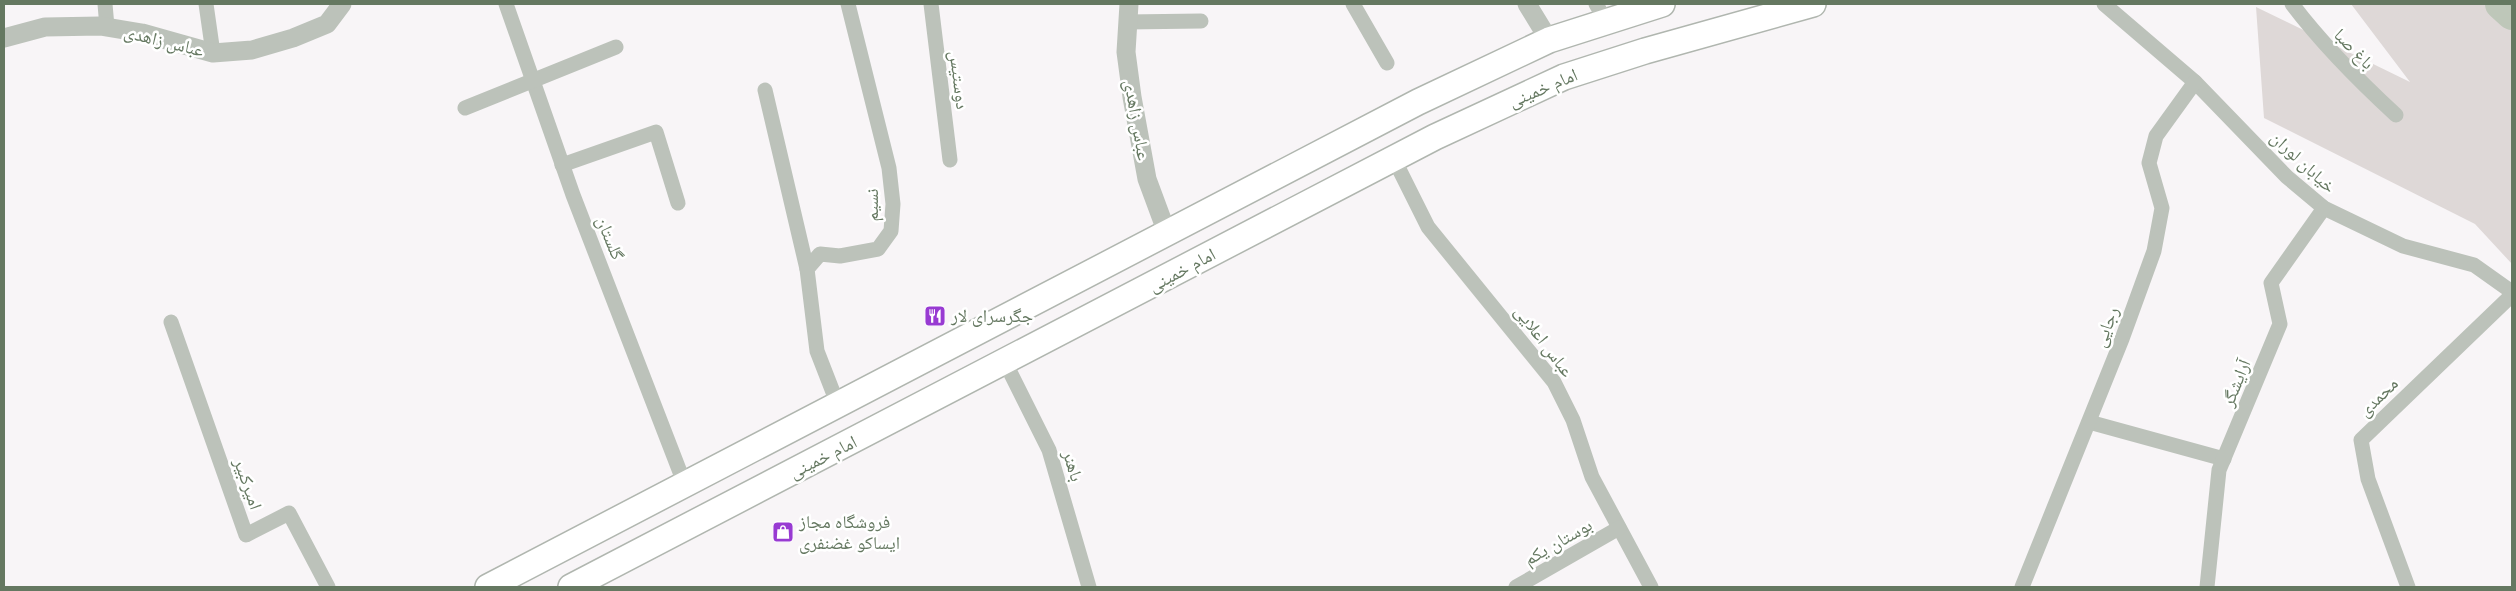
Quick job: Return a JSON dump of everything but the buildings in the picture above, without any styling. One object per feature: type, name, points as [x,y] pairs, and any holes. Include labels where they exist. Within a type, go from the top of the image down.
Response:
[{"type":"highway","points":[[488,587],[1418,102],[1549,40],[1601,12],[1662,4]]},
{"type":"highway","name":"امام خمینی","points":[[574,587],[1394,159],[1564,77],[1645,51],[1813,4]]},
{"type":"highway","points":[[838,405],[851,442]]},
{"type":"street","points":[[105,4],[106,27]]},
{"type":"street","points":[[206,4],[213,53]]},
{"type":"street","name":"عباس زاهدی","points":[[4,38],[45,27],[106,27],[151,35],[213,53],[252,50],[293,38],[326,24],[342,4]]},
{"type":"street","name":"گلستان","points":[[506,4],[562,165],[685,485]]},
{"type":"street","name":"نسیم","points":[[807,269],[820,254],[840,256],[878,249],[890,231],[893,204],[889,168],[848,4]]},
{"type":"street","name":"دوستیس","points":[[931,4],[950,160]]},
{"type":"street","points":[[1353,4],[1387,62]]},
{"type":"street","points":[[1527,4],[1549,40]]},
{"type":"street","name":"خیابان لوران","points":[[2104,4],[2196,82],[2287,177],[2324,208],[2403,246],[2474,265],[2512,293]]},
{"type":"street","name":"باغ صبا","points":[[2292,4],[2318,38],[2348,70],[2396,115]]},
{"type":"street","points":[[1128,13],[1201,21]]},
{"type":"street","name":"عباس زاهدی","points":[[1128,13],[1126,52],[1147,179],[1166,233]]},
{"type":"street","points":[[465,108],[616,47]]},
{"type":"street","name":"رجایی","points":[[2022,587],[2089,422],[2154,251],[2162,208],[2149,164],[2156,136],[2196,82]]},
{"type":"street","points":[[765,90],[807,269],[818,351],[838,405]]},
{"type":"street","points":[[562,165],[656,132],[678,203]]},
{"type":"street","name":"عباس اعلایی","points":[[1394,159],[1428,227],[1554,382],[1573,420],[1592,477],[1651,587]]},
{"type":"street","name":"آرایشگر","points":[[2207,587],[2219,470],[2280,324],[2271,283],[2324,208]]},
{"type":"street","name":"محمدی","points":[[2408,587],[2368,479],[2360,440],[2512,293]]},
{"type":"street","name":"امیرکبیر","points":[[171,322],[246,535],[289,513],[328,587]]},
{"type":"street","name":"باهنر","points":[[1005,362],[1049,450],[1089,587]]},
{"type":"street","points":[[2089,422],[2224,459]]},
{"type":"street","name":"بوستان یکم","points":[[1516,587],[1619,528]]},
{"type":"shaded area","points":[[2351,4],[2512,4],[2512,264],[2475,224],[2264,118],[2256,7],[2410,82]]},
{"type":"waterway","points":[[2501,4],[2512,14]]},
{"type":"place","name":"جگرسرای لار","points":[[935,316]]},
{"type":"place","name":"فروشگاه مجاز ایساکو غضنفری","points":[[783,532]]}]
